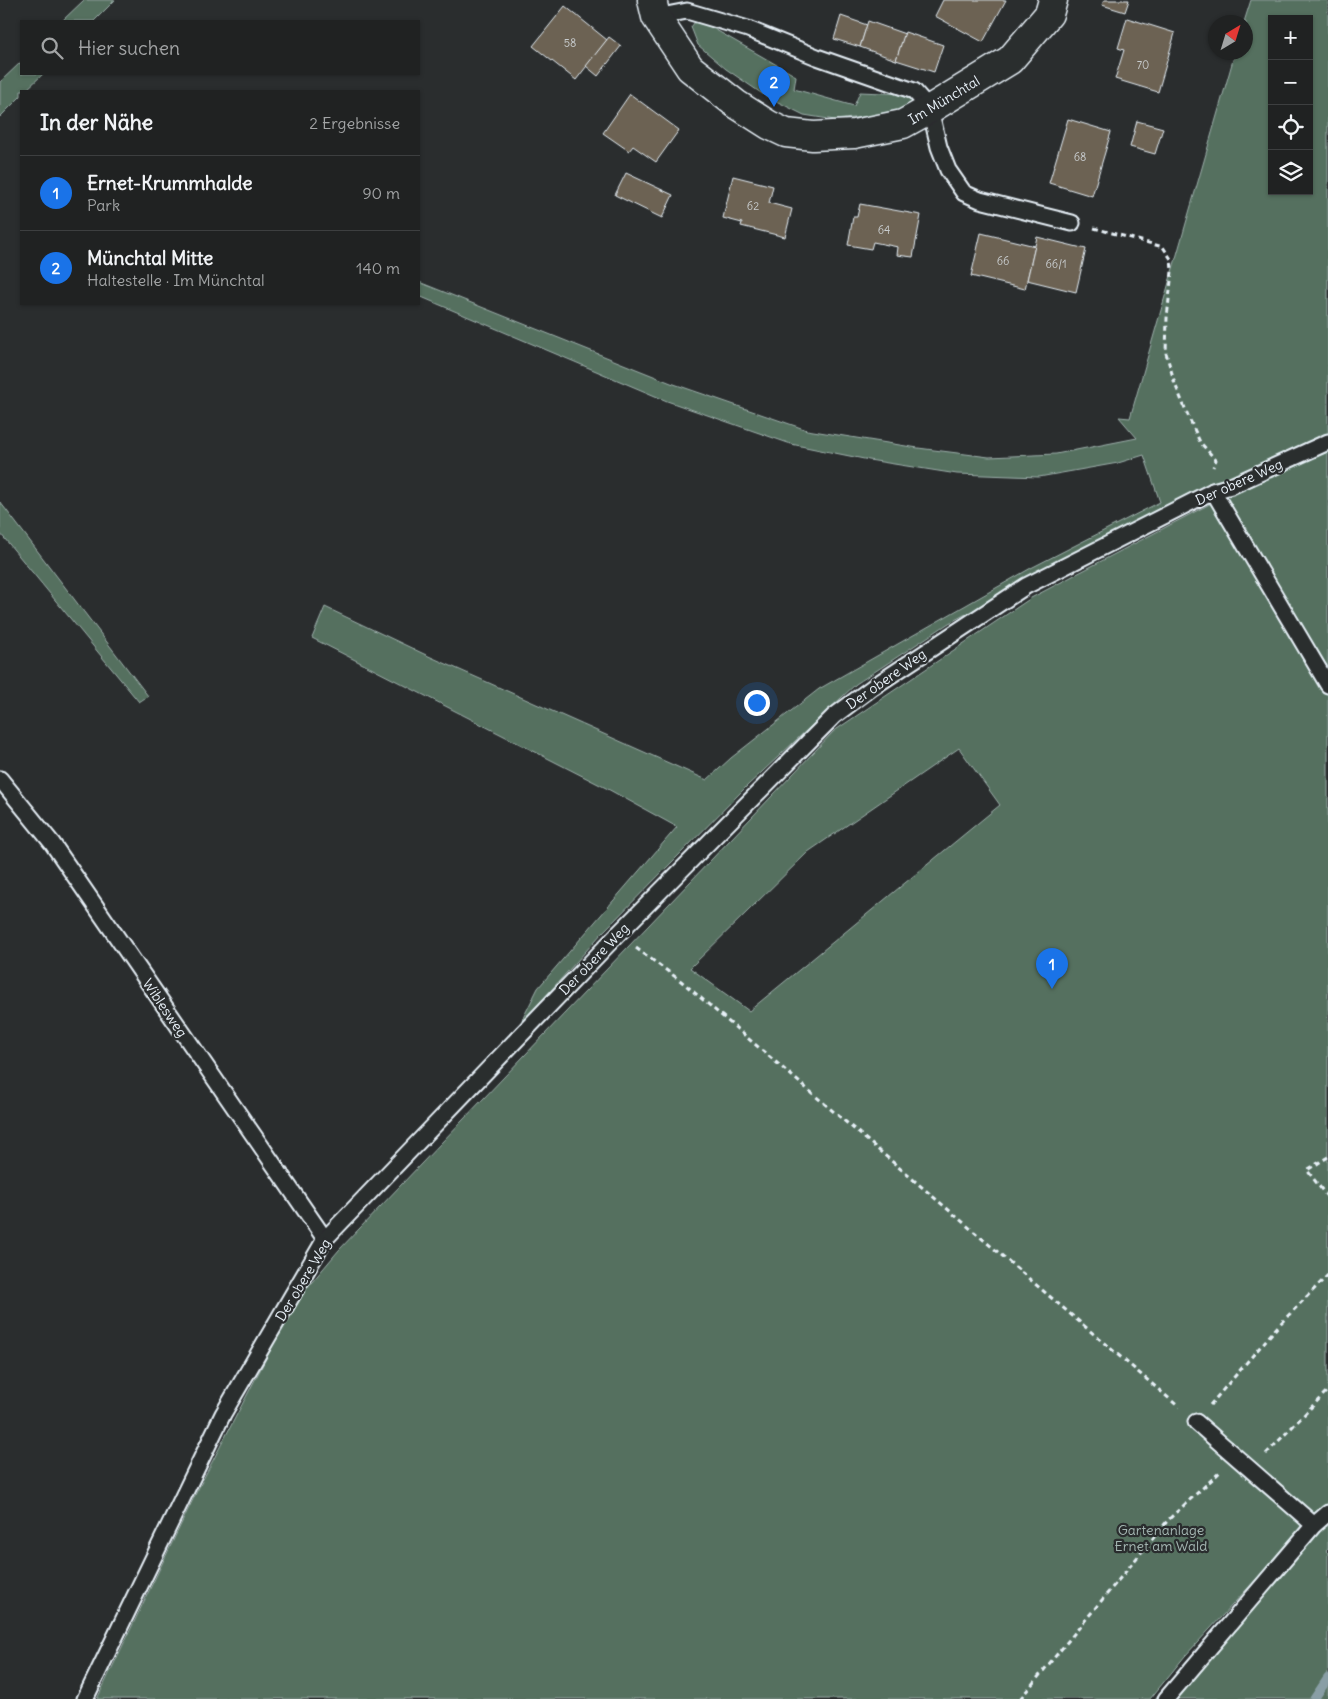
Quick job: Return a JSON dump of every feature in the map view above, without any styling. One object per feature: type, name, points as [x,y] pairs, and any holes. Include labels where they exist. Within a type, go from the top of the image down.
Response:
[{"type":"street","name":"Im Münchtal","points":[[654,8],[690,68],[736,104],[769,125],[786,132],[813,136],[854,134],[903,124],[930,109],[1010,60],[1049,14],[1053,0]]},
{"type":"lane","points":[[654,8],[687,10],[748,29],[817,57],[914,91],[930,109],[939,147],[948,170],[964,193],[980,200],[1072,223]]},
{"type":"lane","name":"Der obere Weg","points":[[86,1699],[223,1414],[325,1240],[618,934],[834,716],[865,693],[1026,586],[1213,491],[1231,486],[1328,442]]},
{"type":"lane","points":[[1213,491],[1328,685]]},
{"type":"lane","name":"Wiblesweg","points":[[0,779],[52,843],[325,1240]]},
{"type":"lane","points":[[1196,1422],[1314,1525]]},
{"type":"lane","points":[[1166,1699],[1314,1525],[1328,1513]]},
{"type":"path","points":[[1072,223],[1163,246],[1171,259],[1172,271],[1167,318],[1166,352],[1175,384],[1200,442],[1216,460]]},
{"type":"path","points":[[618,934],[681,981],[1196,1422],[1279,1325],[1328,1275]]},
{"type":"path","points":[[1328,1157],[1308,1170],[1328,1198]]},
{"type":"path","points":[[1253,1470],[1328,1390]]},
{"type":"path","points":[[1020,1699],[1169,1519],[1237,1456]]},
{"type":"green space","points":[[84,0],[115,0],[95,20],[63,20]]},
{"type":"green space","name":"Gartenanlage Ernet am Wald","points":[[1251,0],[1328,0],[1328,1549],[1326,1551],[1328,1553],[1328,1699],[1155,1699],[1284,1549],[1185,1656],[1150,1699],[97,1699],[197,1491],[296,1301],[339,1250],[834,731],[1031,598],[1225,496],[1218,483],[1162,510],[949,623],[856,684],[747,786],[602,933],[519,1026],[538,988],[677,827],[606,788],[312,638],[325,607],[424,654],[707,780],[731,758],[819,689],[1031,568],[1160,502],[1144,455],[1118,463],[1039,477],[957,474],[869,460],[791,444],[667,401],[420,296],[420,282],[671,383],[807,430],[918,448],[989,457],[1056,454],[1137,438],[1119,417],[1130,418],[1233,60],[1253,60],[1253,15],[1246,15]],"holes":[[[959,748],[1000,805],[749,1011],[690,968],[808,852]]]},
{"type":"green space","points":[[695,22],[702,22],[796,76],[794,89],[854,106],[860,92],[906,94],[915,100],[915,111],[835,120],[804,115],[764,95],[726,69],[698,45],[691,27]]},
{"type":"green space","points":[[20,63],[20,75],[42,75],[26,90],[20,90],[20,97],[0,117],[0,82]]},
{"type":"green space","points":[[0,502],[148,696],[139,702],[0,533]]},
{"type":"building","points":[[943,0],[1006,0],[983,42],[935,16]]},
{"type":"building","points":[[1104,0],[1129,0],[1125,12],[1102,5]]},
{"type":"building","points":[[565,6],[607,40],[576,80],[533,46]]},
{"type":"building","points":[[841,16],[867,25],[860,47],[834,39]]},
{"type":"building","points":[[1127,18],[1175,33],[1158,92],[1115,79],[1124,50],[1118,48]]},
{"type":"building","points":[[868,21],[905,34],[896,60],[860,47]]},
{"type":"building","points":[[905,32],[943,45],[934,72],[896,60]]},
{"type":"building","points":[[609,37],[621,46],[598,76],[586,66]]},
{"type":"building","points":[[630,94],[679,130],[656,162],[633,146],[629,151],[603,133]]},
{"type":"building","points":[[1068,119],[1111,132],[1092,196],[1049,183]]},
{"type":"building","points":[[1137,121],[1163,128],[1155,154],[1130,147]]},
{"type":"building","points":[[626,173],[673,195],[662,218],[615,195]]},
{"type":"building","points":[[733,176],[773,186],[769,203],[792,209],[785,237],[741,226],[742,223],[723,218]]},
{"type":"building","points":[[860,204],[921,215],[913,257],[897,255],[898,247],[873,242],[871,249],[848,245],[853,217],[857,217]]},
{"type":"building","points":[[981,233],[1035,246],[1025,289],[971,276]]},
{"type":"building","points":[[1037,237],[1086,249],[1076,292],[1027,280]]},
{"type":"waterway","points":[[1314,1699],[1328,1678]]},
{"type":"place","name":"Münchtal Mitte","points":[[774,107]]},
{"type":"place","name":"Ernet-Krummhalde","points":[[1052,989]]}]
